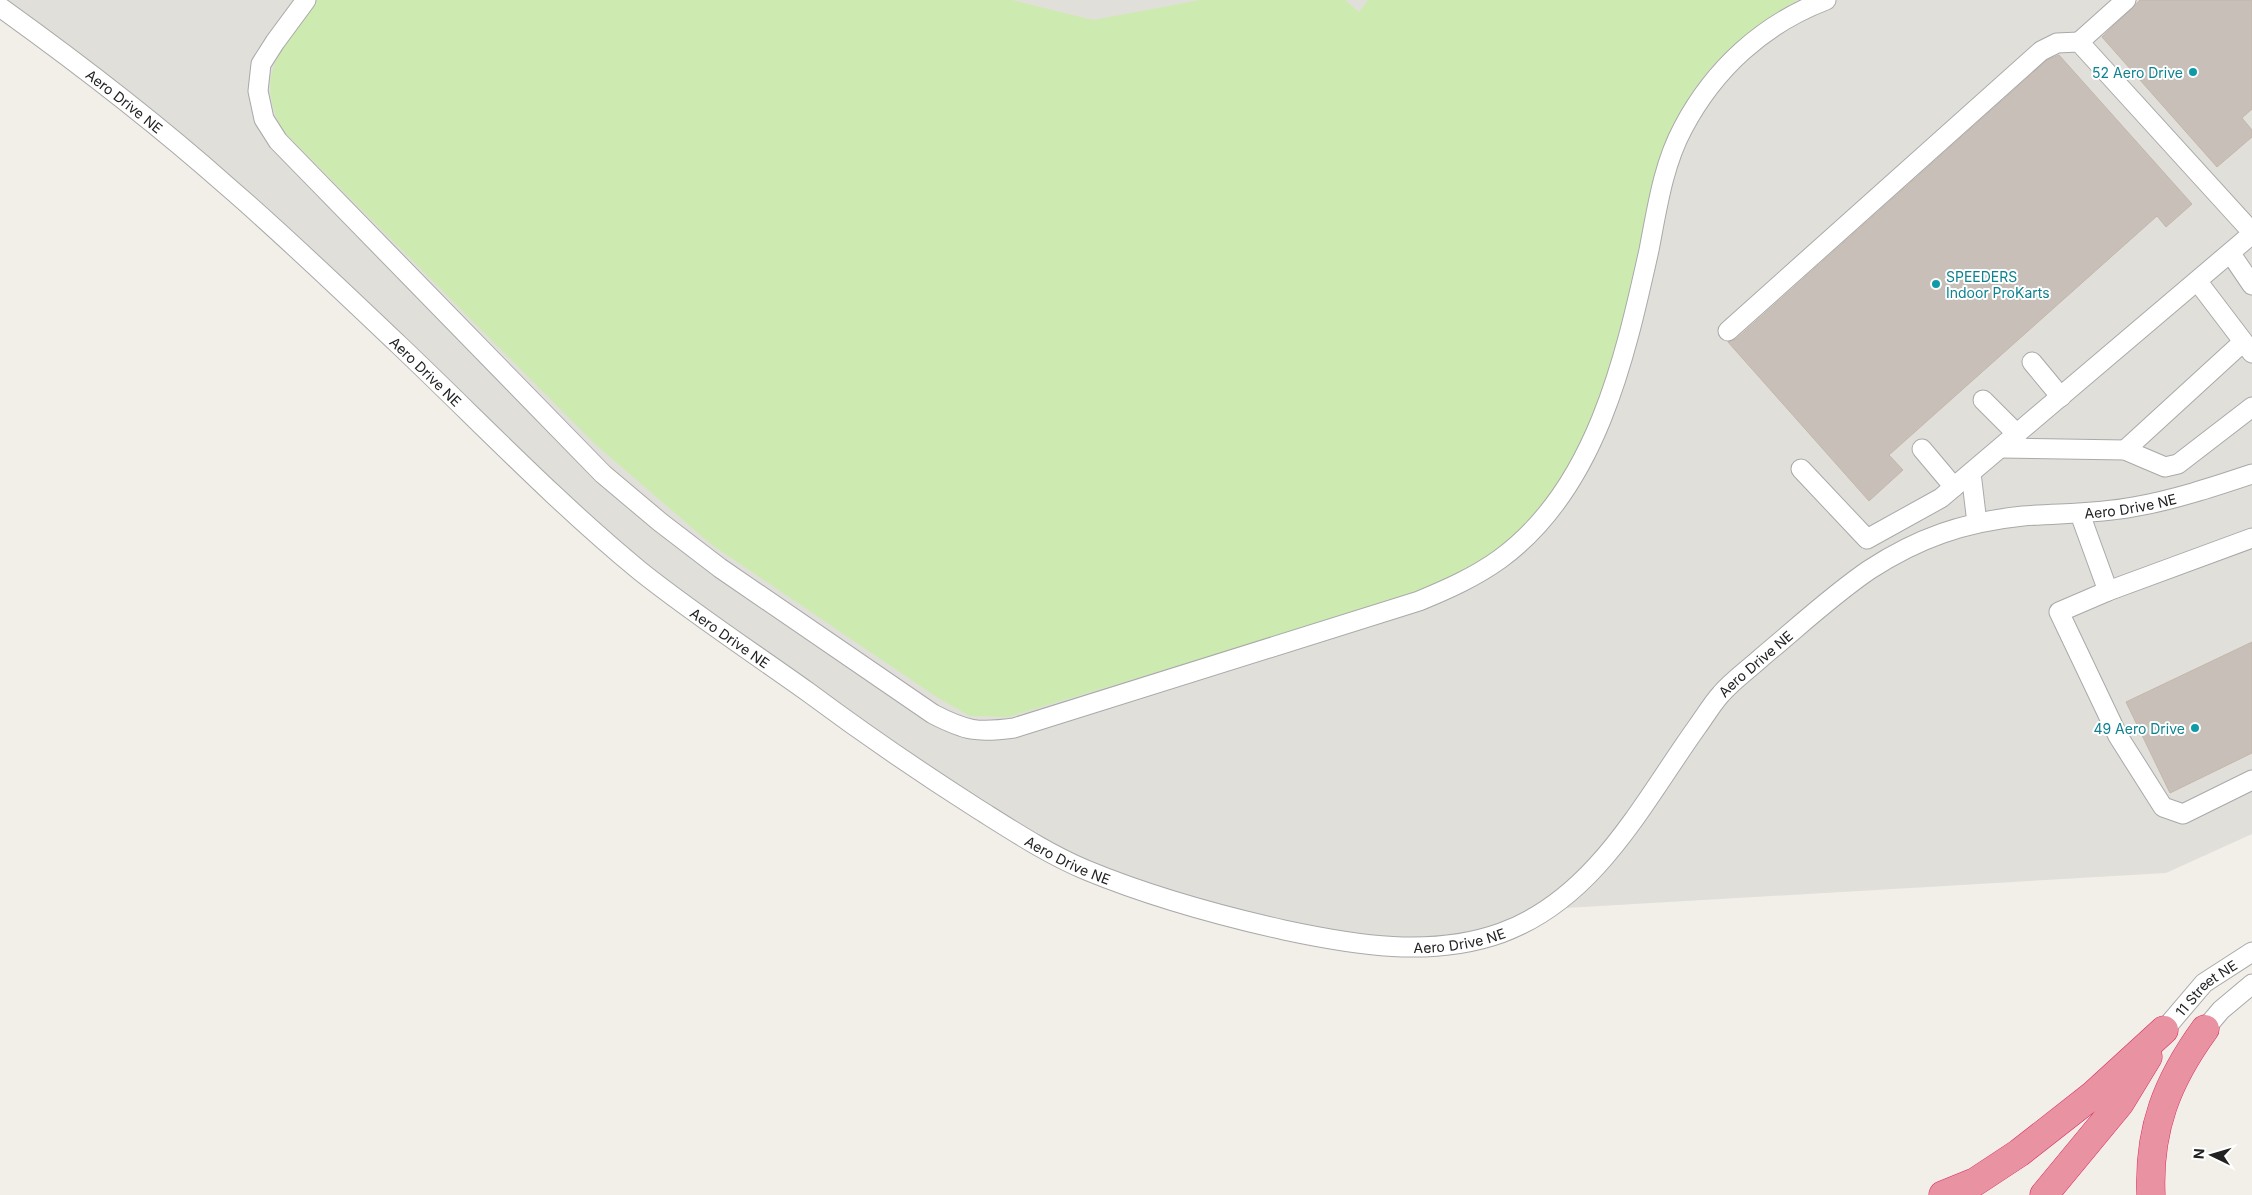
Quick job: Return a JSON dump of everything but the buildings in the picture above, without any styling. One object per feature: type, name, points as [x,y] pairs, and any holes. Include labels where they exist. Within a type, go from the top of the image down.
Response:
[{"type":"highway","points":[[1943,1195],[1975,1182],[2018,1153],[2093,1096],[2164,1030]]},
{"type":"highway","points":[[2044,1195],[2120,1103],[2164,1030]]},
{"type":"highway","points":[[2151,1195],[2150,1171],[2154,1138],[2161,1110],[2173,1078],[2187,1054],[2205,1030]]},
{"type":"street","points":[[306,0],[275,42],[262,64],[258,91],[264,119],[278,140],[603,474],[660,522],[720,568],[933,714],[959,728],[988,731],[1014,728],[1419,601],[1461,584],[1501,558],[1533,529],[1562,493],[1586,453],[1604,412],[1620,370],[1632,327],[1664,176],[1687,121],[1706,90],[1736,54],[1782,22],[1826,0]]},
{"type":"street","points":[[1728,331],[2041,51],[2057,43],[2079,42],[2126,0]]},
{"type":"street","name":"Aero Drive NE","points":[[0,7],[55,46],[140,112],[225,184],[405,351],[558,499],[643,573],[858,729],[947,790],[1027,840],[1082,868],[1142,890],[1241,920],[1311,936],[1388,947],[1449,946],[1502,933],[1549,909],[1593,870],[1625,833],[1666,770],[1721,693],[1862,575],[1906,547],[1941,533],[1977,523],[2023,516],[2080,514],[2134,507],[2195,493],[2252,474]]},
{"type":"street","points":[[1867,539],[1941,498],[2231,254],[2252,233],[2079,42]]},
{"type":"street","points":[[2231,254],[2252,285]]},
{"type":"street","points":[[2124,450],[2248,348],[2198,282]]},
{"type":"street","points":[[2032,362],[2062,397]]},
{"type":"street","points":[[1983,400],[2017,434]]},
{"type":"street","points":[[2001,448],[2124,450],[2165,467],[2178,464],[2252,407]]},
{"type":"street","points":[[1922,449],[1954,487]]},
{"type":"street","points":[[1801,469],[1886,560]]},
{"type":"street","points":[[1971,473],[1977,523]]},
{"type":"street","points":[[2080,514],[2108,591]]},
{"type":"street","points":[[2252,538],[2108,591],[2059,612],[2118,736],[2163,807],[2183,814],[2252,780]]},
{"type":"street","name":"11 Street NE","points":[[2164,1030],[2204,983],[2252,952]]},
{"type":"street","name":"11 Street NE","points":[[2205,1030],[2221,1010],[2252,984]]},
{"type":"shaded area","points":[[0,0],[2252,0],[2252,834],[2166,873],[1549,909],[1502,933],[1388,947],[1241,920],[1082,868],[781,673],[494,439],[91,75]]},
{"type":"green space","points":[[317,0],[1012,0],[1093,20],[1200,0],[1345,0],[1359,12],[1368,0],[1798,0],[1746,34],[1716,62],[1680,113],[1660,163],[1646,215],[1625,321],[1605,385],[1577,450],[1559,481],[1538,510],[1515,535],[1490,556],[1460,574],[1406,597],[1008,717],[970,716],[938,698],[712,545],[596,445],[283,131],[274,111],[270,92],[271,76],[284,46]]},
{"type":"place","name":"52 Aero Drive","points":[[2193,72]]},
{"type":"place","name":"SPEEDERS Indoor ProKarts","points":[[1936,284]]},
{"type":"place","name":"49 Aero Drive","points":[[2195,728]]}]
